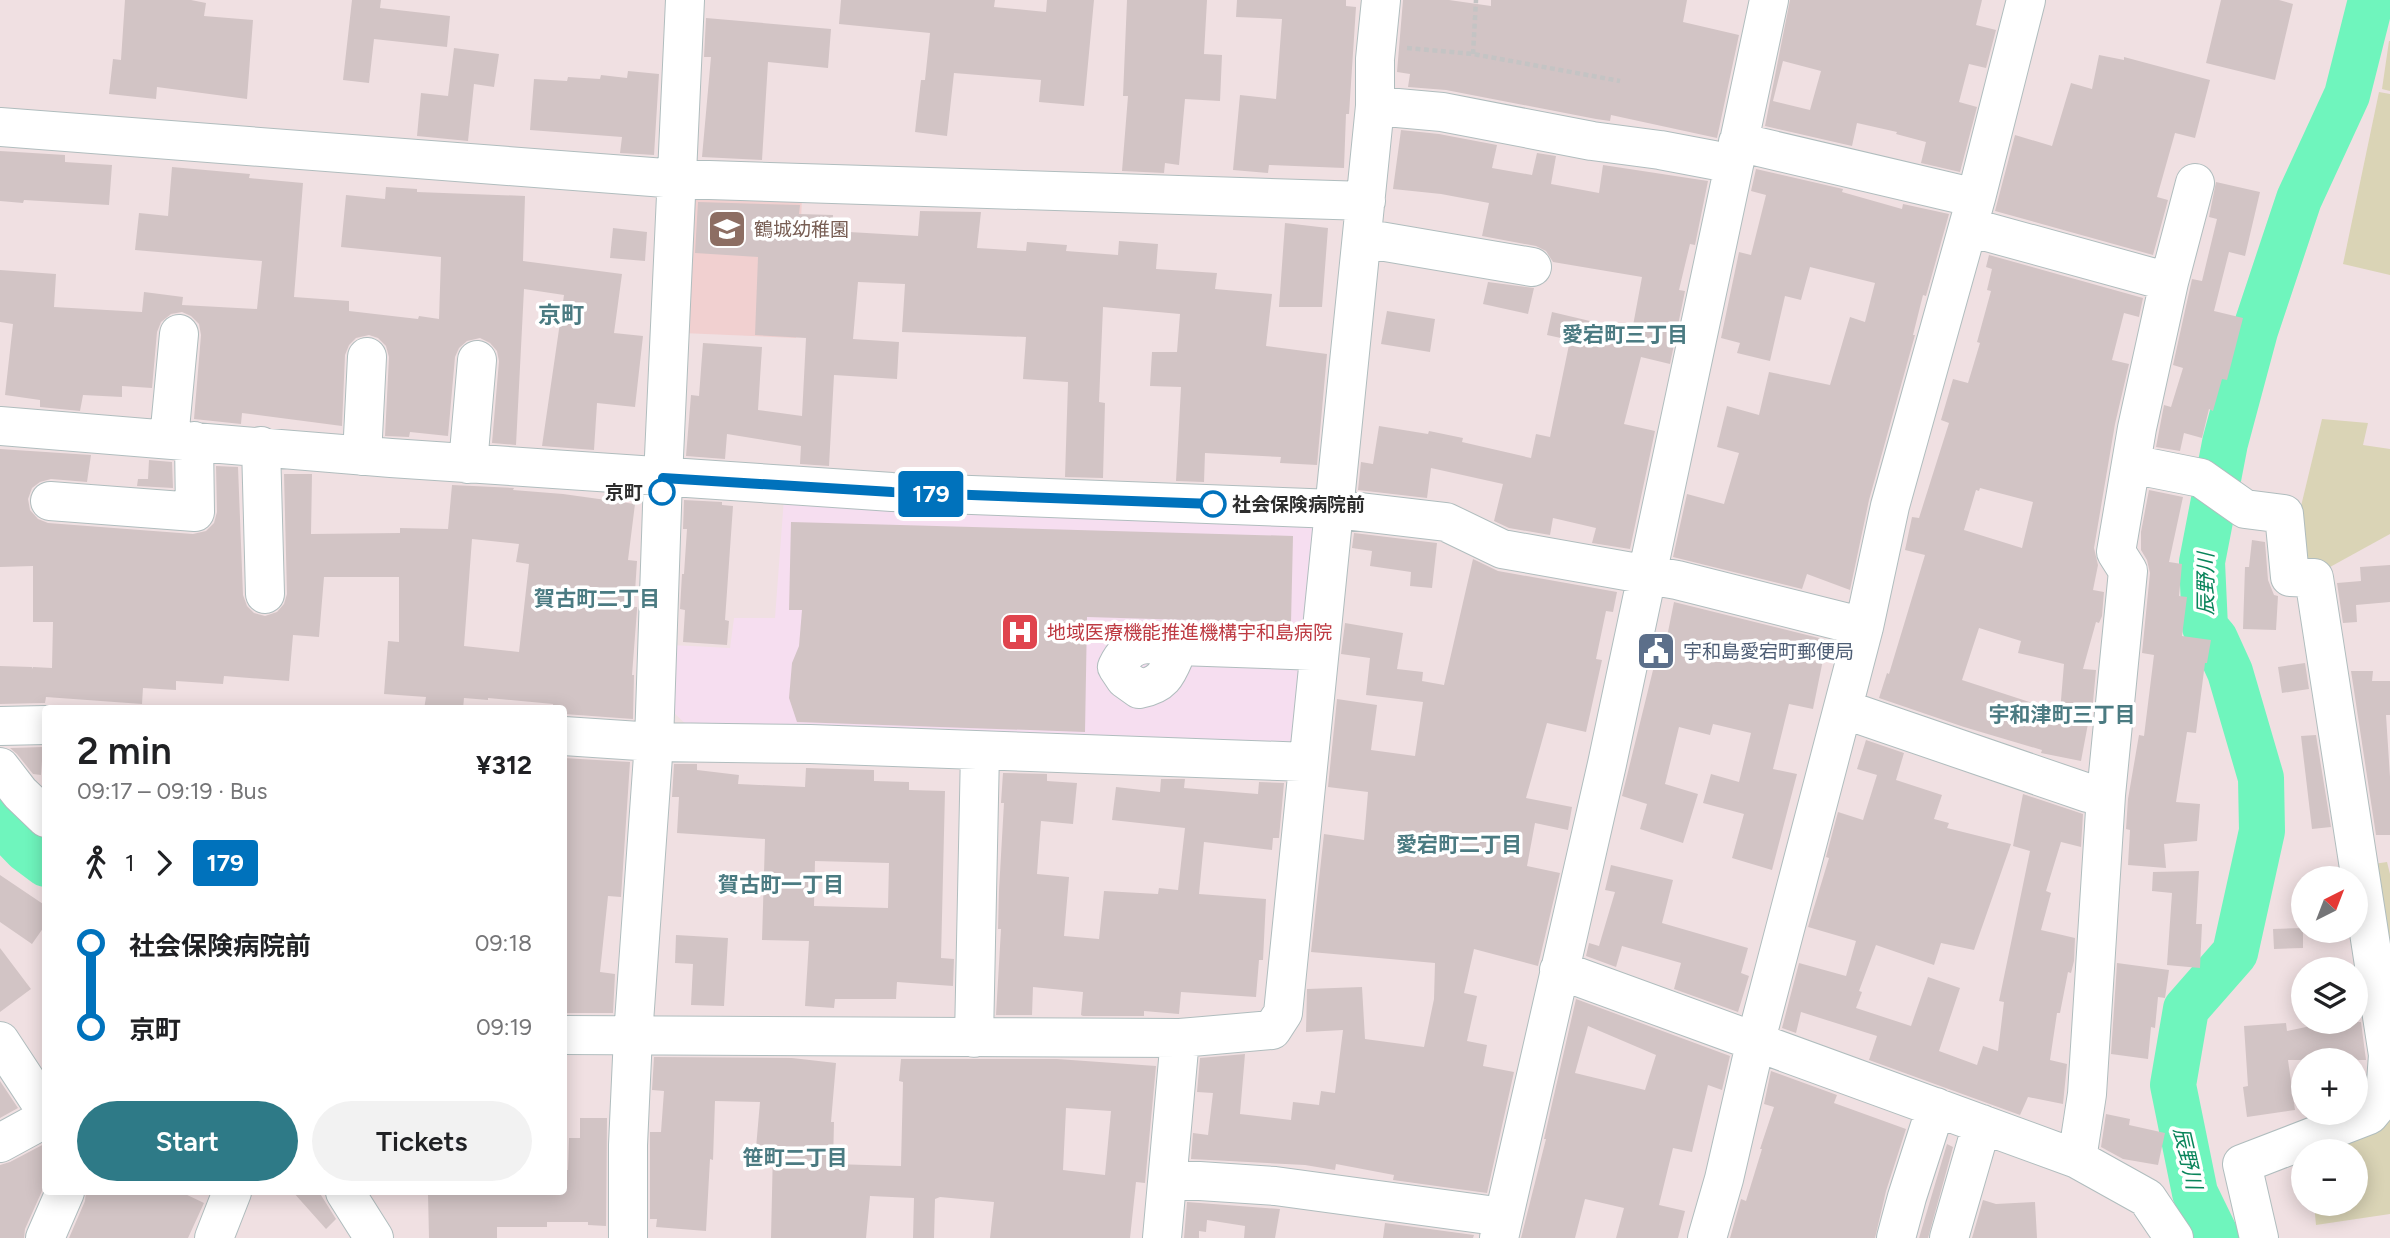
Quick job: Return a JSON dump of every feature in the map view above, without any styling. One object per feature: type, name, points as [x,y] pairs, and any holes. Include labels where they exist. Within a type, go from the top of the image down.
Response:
[{"type":"street","points":[[628,1238],[628,1145],[633,1036],[654,742],[685,0]]},
{"type":"street","points":[[567,1035],[1180,1038],[1272,1030],[1283,1013],[1364,220],[1375,106],[1376,45],[1381,0]]},
{"type":"street","points":[[1169,1179],[1275,1186],[1501,1227],[1607,764],[1769,0]]},
{"type":"street","points":[[1707,1238],[1864,626],[1890,506],[1973,213],[2026,0]]},
{"type":"street","points":[[1375,106],[1442,112],[1592,141],[1660,150],[1736,153],[1973,213],[2169,282]]},
{"type":"street","points":[[0,127],[678,179],[1364,220],[1532,267]]},
{"type":"street","points":[[2077,1159],[2087,1094],[2106,795],[2128,570],[2116,552],[2131,464],[2169,282],[2196,183]]},
{"type":"street","points":[[50,501],[195,512],[181,440],[179,334]]},
{"type":"street","points":[[362,456],[367,357]]},
{"type":"street","points":[[468,464],[477,359]]},
{"type":"street","points":[[0,426],[663,478],[892,492],[1335,509],[1446,522],[1502,549],[1676,580],[1864,626]]},
{"type":"street","points":[[261,446],[265,594]]},
{"type":"street","points":[[2131,464],[2214,487],[2245,509],[2284,514],[2290,577],[2314,578],[2388,1055],[2385,1096],[2369,1115],[2242,1164],[2259,1238]]},
{"type":"street","points":[[1179,646],[1318,651]]},
{"type":"street","points":[[1843,709],[2088,793],[2106,795]]},
{"type":"street","points":[[0,726],[42,726]]},
{"type":"street","points":[[567,736],[654,742],[810,744],[1308,762]]},
{"type":"street","points":[[974,1038],[980,751]]},
{"type":"street","points":[[0,767],[20,793],[42,814]]},
{"type":"street","points":[[1559,970],[2077,1159],[2147,1198],[2174,1238]]},
{"type":"street","points":[[1162,1238],[1180,1038]]},
{"type":"street","points":[[0,1041],[42,1105]]},
{"type":"street","points":[[1896,1238],[1936,1107]]},
{"type":"street","points":[[0,1143],[42,1120]]},
{"type":"street","points":[[1949,1238],[1982,1124]]},
{"type":"street","points":[[45,1238],[64,1195]]},
{"type":"street","points":[[214,1238],[231,1195]]},
{"type":"street","points":[[347,1195],[374,1238]]},
{"type":"path","points":[[1473,54],[1476,0]]},
{"type":"path","points":[[1376,45],[1473,54],[1620,81]]},
{"type":"shaded area","points":[[2390,41],[2390,91],[2382,89]]},
{"type":"shaded area","points":[[2379,92],[2390,94],[2390,275],[2343,264]]},
{"type":"shaded area","points":[[689,192],[802,198],[796,338],[682,333]]},
{"type":"shaded area","points":[[2322,419],[2368,423],[2363,445],[2390,449],[2390,534],[2330,567],[2299,566],[2296,527]]},
{"type":"shaded area","name":"地域医療機能推進機構宇和島病院","points":[[784,498],[1314,524],[1299,745],[694,732],[669,708],[671,645],[730,648],[734,618],[775,618]]},
{"type":"shaded area","points":[[2387,862],[2390,874],[2390,1022],[2368,866]]},
{"type":"shaded area","points":[[2390,1113],[2390,1214],[2316,1225],[2315,1216],[2368,1216],[2368,1139],[2334,1139]]},
{"type":"building","points":[[125,0],[191,0],[206,3],[204,16],[253,20],[247,99],[157,87],[156,99],[109,94],[113,59],[121,60]]},
{"type":"building","points":[[352,0],[381,0],[380,8],[450,16],[447,47],[374,39],[369,83],[343,80]]},
{"type":"building","points":[[841,0],[995,0],[994,7],[1046,12],[1047,0],[1094,0],[1084,106],[1039,102],[1041,80],[954,73],[947,136],[915,132],[930,33],[839,24]]},
{"type":"building","points":[[1127,0],[1207,0],[1204,54],[1222,55],[1220,101],[1185,99],[1179,165],[1165,163],[1164,173],[1122,171],[1128,96],[1123,96]]},
{"type":"building","points":[[1237,0],[1346,0],[1346,6],[1356,7],[1344,168],[1269,165],[1268,173],[1233,170],[1240,95],[1276,99],[1282,19],[1236,17]]},
{"type":"building","points":[[1403,0],[1449,0],[1491,6],[1491,0],[1687,0],[1683,22],[1739,35],[1717,138],[1611,115],[1610,121],[1446,90],[1408,87],[1410,74],[1397,72]]},
{"type":"building","points":[[1790,0],[1982,0],[1976,25],[1996,30],[1986,68],[1969,64],[1959,102],[1977,107],[1960,172],[1921,163],[1926,142],[1896,134],[1897,132],[1857,123],[1852,146],[1765,126]],"holes":[[[1783,61],[1821,71],[1810,110],[1773,101]]]},
{"type":"building","points":[[2221,0],[2279,0],[2293,4],[2275,80],[2206,63]]},
{"type":"building","points":[[706,18],[831,29],[828,68],[768,62],[762,160],[702,157],[711,57],[704,57]]},
{"type":"building","points":[[454,48],[499,54],[494,87],[474,84],[468,141],[417,136],[421,93],[448,96]]},
{"type":"building","points":[[2099,55],[2124,60],[2124,57],[2210,80],[2195,138],[2175,133],[2157,197],[2168,200],[2153,255],[1995,211],[2015,135],[2052,146],[2071,83],[2092,89]]},
{"type":"building","points":[[628,71],[659,74],[654,155],[620,153],[622,137],[530,130],[534,79],[567,81],[568,77],[600,79],[601,75],[627,78]]},
{"type":"building","points":[[1401,130],[1497,145],[1492,168],[1532,175],[1537,153],[1556,156],[1551,184],[1599,193],[1603,165],[1708,181],[1695,245],[1690,244],[1679,290],[1685,291],[1670,364],[1641,357],[1624,424],[1655,431],[1630,549],[1592,543],[1596,528],[1553,518],[1550,535],[1509,528],[1494,521],[1503,484],[1431,468],[1427,498],[1358,490],[1361,462],[1373,464],[1379,426],[1428,434],[1429,431],[1463,438],[1462,442],[1531,458],[1536,434],[1550,437],[1570,340],[1547,335],[1552,312],[1632,331],[1642,277],[1553,262],[1546,251],[1536,246],[1482,236],[1489,203],[1393,189]]},
{"type":"building","points":[[0,151],[65,155],[65,162],[112,165],[109,205],[0,201]]},
{"type":"building","points":[[172,167],[250,174],[249,178],[303,183],[294,297],[349,301],[349,311],[418,319],[419,316],[439,319],[441,257],[341,247],[346,195],[385,199],[386,187],[417,189],[417,192],[525,196],[523,261],[622,274],[614,333],[643,336],[635,407],[597,403],[594,450],[542,446],[564,295],[524,289],[516,445],[492,443],[499,361],[497,351],[490,343],[480,338],[467,341],[459,348],[455,357],[448,436],[410,432],[409,437],[385,436],[389,357],[386,346],[378,338],[369,335],[356,338],[345,355],[342,426],[242,413],[241,424],[194,419],[201,335],[199,324],[182,312],[171,314],[161,322],[157,332],[152,388],[122,386],[122,397],[83,395],[80,411],[40,407],[40,400],[5,395],[13,324],[0,322],[0,270],[56,274],[54,307],[142,312],[144,292],[183,297],[182,305],[257,309],[262,261],[135,250],[139,213],[168,216]]},
{"type":"building","points":[[1756,169],[1843,189],[1842,192],[1902,209],[1903,204],[1949,214],[1926,296],[1923,295],[1915,335],[1869,500],[1850,590],[1807,574],[1802,589],[1673,557],[1687,494],[1724,504],[1739,453],[1717,447],[1727,406],[1759,415],[1769,372],[1830,385],[1850,317],[1865,322],[1875,283],[1810,267],[1801,300],[1785,296],[1770,361],[1737,353],[1740,343],[1721,338],[1739,252],[1751,255],[1766,195],[1751,191]]},
{"type":"building","points":[[2216,182],[2260,192],[2245,256],[2229,252],[2214,311],[2243,318],[2227,380],[2222,379],[2213,411],[2209,409],[2202,438],[2184,433],[2180,451],[2156,447],[2164,405],[2171,407],[2183,368],[2173,365],[2192,279],[2202,281],[2217,219],[2209,217]]},
{"type":"building","points":[[698,202],[800,205],[799,214],[833,215],[832,231],[918,236],[920,211],[981,212],[977,248],[1026,251],[1027,242],[1067,245],[1066,251],[1118,255],[1119,241],[1158,244],[1156,269],[1217,273],[1215,289],[1272,294],[1266,346],[1327,354],[1317,465],[1280,463],[1281,457],[1205,453],[1204,482],[1176,481],[1181,387],[1150,386],[1152,352],[1177,352],[1180,314],[1103,307],[1099,402],[1105,403],[1103,478],[1065,477],[1068,382],[1023,379],[1026,337],[902,332],[905,284],[858,282],[853,339],[899,342],[897,379],[834,375],[829,466],[800,464],[801,446],[727,434],[725,459],[686,456],[691,395],[699,396],[703,343],[762,347],[758,410],[802,416],[806,338],[755,335],[758,257],[695,253]]},
{"type":"building","points":[[1285,223],[1328,228],[1322,307],[1279,307]]},
{"type":"building","points":[[613,228],[647,232],[645,261],[610,258]]},
{"type":"building","points":[[1989,255],[2143,298],[2139,317],[2124,313],[2112,360],[2129,364],[2115,424],[2094,548],[2098,565],[2093,590],[2104,592],[2102,616],[2099,623],[2096,622],[2083,669],[2096,670],[2092,713],[2081,761],[2041,753],[2042,750],[1879,698],[1887,673],[1889,674],[1925,555],[1905,550],[1912,517],[1919,518],[1949,423],[1941,420],[1953,379],[1968,383],[1980,343],[1977,342],[1991,291],[1987,290],[1992,269],[1986,267]],"holes":[[[1980,488],[2033,502],[2022,548],[1964,530],[1976,490],[1979,491]],[[1979,628],[2021,641],[2018,653],[2064,664],[2060,712],[1962,680]]]},
{"type":"building","points":[[1488,282],[1534,288],[1528,314],[1483,304]]},
{"type":"building","points":[[1387,311],[1435,319],[1430,352],[1381,344]]},
{"type":"building","points":[[0,449],[91,455],[87,482],[51,479],[32,488],[28,499],[30,510],[38,519],[48,523],[193,534],[206,531],[214,523],[217,512],[216,466],[238,467],[243,595],[247,606],[254,613],[265,616],[277,612],[284,604],[287,594],[284,474],[312,474],[311,534],[400,533],[400,528],[448,529],[452,485],[514,488],[513,490],[635,504],[628,560],[637,561],[634,607],[637,607],[637,610],[632,675],[633,719],[567,714],[567,705],[464,698],[463,705],[425,705],[426,697],[384,694],[388,641],[399,642],[399,577],[324,577],[319,637],[293,635],[289,681],[224,676],[223,684],[176,681],[176,690],[143,688],[142,704],[46,697],[45,703],[0,704],[0,666],[52,668],[53,622],[33,622],[33,566],[0,567]],"holes":[[[472,539],[519,544],[516,562],[529,564],[519,652],[464,646]]]},
{"type":"building","points":[[149,460],[172,462],[173,488],[137,486],[138,479],[148,479]]},
{"type":"building","points":[[2149,490],[2183,497],[2169,562],[2182,564],[2179,596],[2187,597],[2182,636],[2211,640],[2205,663],[2196,733],[2187,732],[2176,802],[2200,804],[2197,841],[2164,844],[2166,868],[2128,865],[2130,830],[2126,829],[2128,799],[2139,735],[2144,736],[2154,655],[2142,653],[2150,573],[2141,550],[2141,532]]},
{"type":"building","points":[[684,500],[722,502],[722,505],[733,506],[725,620],[729,621],[727,645],[683,642],[685,610],[680,609],[687,529],[683,529]]},
{"type":"building","points":[[791,522],[1293,536],[1291,623],[1087,617],[1085,732],[797,722],[789,698],[792,663],[799,646],[802,610],[789,610]]},
{"type":"building","points":[[1354,533],[1437,543],[1432,588],[1410,586],[1411,572],[1370,566],[1372,551],[1352,548]]},
{"type":"building","points":[[2252,540],[2265,542],[2268,580],[2274,595],[2278,596],[2276,630],[2243,629],[2245,567],[2249,567]]},
{"type":"building","points":[[1473,559],[1498,571],[1617,592],[1613,612],[1606,611],[1596,659],[1602,660],[1586,732],[1547,723],[1526,798],[1572,807],[1568,830],[1535,823],[1527,866],[1560,873],[1538,966],[1474,949],[1464,993],[1477,996],[1467,1041],[1487,1045],[1483,1066],[1514,1072],[1487,1193],[1393,1180],[1394,1175],[1336,1164],[1335,1170],[1305,1165],[1191,1159],[1193,1133],[1208,1135],[1213,1093],[1197,1092],[1200,1058],[1245,1054],[1240,1114],[1291,1120],[1293,1102],[1319,1105],[1321,1091],[1335,1093],[1343,1030],[1306,1032],[1307,989],[1362,987],[1365,1039],[1424,1047],[1434,999],[1435,963],[1311,952],[1324,834],[1364,840],[1368,792],[1328,787],[1337,699],[1377,705],[1371,750],[1415,756],[1423,702],[1366,695],[1370,658],[1341,654],[1345,623],[1403,633],[1397,669],[1423,672],[1422,681],[1444,685]]},
{"type":"building","points":[[2390,565],[2390,602],[2356,605],[2357,622],[2343,623],[2337,583],[2361,581],[2360,567]]},
{"type":"building","points":[[1674,602],[1827,640],[1813,709],[1789,704],[1773,769],[1797,774],[1772,870],[1732,858],[1744,814],[1703,803],[1711,774],[1739,782],[1751,733],[1713,724],[1710,735],[1679,727],[1665,784],[1698,794],[1683,843],[1640,829],[1647,804],[1622,796],[1655,662],[1651,661],[1656,640],[1666,642]]},
{"type":"building","points":[[2305,663],[2309,689],[2282,693],[2278,667]]},
{"type":"building","points":[[2351,671],[2373,671],[2372,681],[2390,681],[2390,715],[2386,715],[2390,835],[2376,835]]},
{"type":"building","points":[[2316,735],[2331,827],[2312,829],[2301,736]]},
{"type":"building","points":[[1866,740],[1904,753],[1896,780],[1942,795],[1934,819],[1949,823],[1947,828],[2011,844],[1974,950],[1941,943],[1934,965],[1876,945],[1859,991],[1862,992],[1856,1008],[1911,1026],[1928,977],[1960,988],[1939,1051],[1977,1065],[1983,1046],[1998,1051],[2004,1002],[1999,1001],[2030,851],[2013,846],[2023,794],[2083,814],[2081,847],[2061,842],[2046,891],[2051,893],[2041,930],[2075,938],[2074,961],[2071,973],[2068,972],[2060,1013],[2057,1013],[2050,1060],[2067,1064],[2063,1104],[2028,1097],[2020,1115],[1869,1060],[1877,1036],[1801,1012],[1796,1033],[1782,1028],[1799,963],[1846,976],[1856,941],[1808,927],[1829,858],[1826,857],[1838,812],[1863,820],[1877,775],[1857,769]]},
{"type":"building","points":[[42,747],[41,775],[33,774],[10,748]]},
{"type":"building","points":[[567,758],[630,762],[621,897],[608,896],[600,972],[615,974],[613,1013],[567,1013]]},
{"type":"building","points":[[674,764],[697,764],[697,770],[739,775],[738,784],[805,787],[806,768],[874,770],[874,781],[909,782],[909,790],[945,791],[941,958],[954,959],[953,986],[897,982],[896,999],[835,999],[834,1008],[805,1006],[809,941],[762,940],[765,839],[677,833],[679,797],[672,797]],"holes":[[[815,861],[889,863],[888,908],[814,906]]]},
{"type":"building","points":[[1003,773],[1047,774],[1047,781],[1077,783],[1073,824],[1041,821],[1037,874],[1069,877],[1064,936],[1099,939],[1104,891],[1158,894],[1159,888],[1178,890],[1185,828],[1112,820],[1116,787],[1160,792],[1161,779],[1185,779],[1184,788],[1258,794],[1259,782],[1284,783],[1279,838],[1273,838],[1272,850],[1204,842],[1199,894],[1266,899],[1263,960],[1259,960],[1256,997],[1181,992],[1179,1014],[1144,1011],[1144,1016],[1083,1016],[1083,992],[1033,987],[1032,1015],[996,1015],[1001,929],[998,929]]},
{"type":"building","points":[[1611,865],[1673,880],[1662,923],[1748,948],[1741,973],[1749,976],[1738,1012],[1674,989],[1681,963],[1622,946],[1616,967],[1586,956],[1589,943],[1599,946],[1615,892],[1605,890]]},
{"type":"building","points":[[2199,871],[2196,924],[2202,924],[2200,968],[2167,965],[2172,893],[2152,891],[2153,872]]},
{"type":"building","points":[[0,875],[42,903],[42,930],[32,944],[0,922]]},
{"type":"building","points":[[2291,928],[2291,943],[2303,943],[2303,948],[2274,949],[2273,929]]},
{"type":"building","points":[[676,935],[728,938],[724,1006],[691,1005],[693,964],[675,963]]},
{"type":"building","points":[[0,948],[31,989],[0,1012]]},
{"type":"building","points":[[2117,963],[2169,970],[2165,998],[2158,997],[2155,1028],[2151,1027],[2148,1059],[2111,1054]]},
{"type":"building","points":[[1576,999],[1730,1056],[1722,1090],[1708,1085],[1692,1152],[1673,1148],[1659,1205],[1685,1211],[1678,1238],[1616,1238],[1624,1208],[1585,1199],[1575,1238],[1521,1238]],"holes":[[[1588,1026],[1656,1055],[1645,1090],[1575,1073]]]},
{"type":"building","points":[[2286,1023],[2287,1031],[2291,1030],[2291,1034],[2363,1034],[2364,1048],[2291,1048],[2291,1060],[2288,1060],[2291,1111],[2247,1117],[2243,1087],[2248,1086],[2244,1026]]},
{"type":"building","points":[[654,1057],[792,1058],[836,1063],[831,1122],[834,1122],[833,1164],[901,1166],[901,1059],[1057,1059],[1156,1066],[1145,1183],[1136,1182],[1130,1238],[990,1238],[994,1202],[940,1197],[935,1199],[934,1238],[913,1238],[914,1198],[870,1196],[866,1238],[771,1238],[773,1149],[756,1148],[760,1102],[715,1101],[706,1231],[656,1227],[657,1219],[650,1219],[650,1132],[661,1132],[664,1091],[652,1090]],"holes":[[[1066,1108],[1111,1111],[1105,1175],[1063,1170]]]},
{"type":"building","points":[[1771,1071],[1837,1095],[1834,1103],[1906,1129],[1886,1191],[1875,1238],[1730,1238],[1741,1199],[1746,1201],[1774,1107],[1764,1104]]},
{"type":"building","points":[[0,1081],[18,1108],[0,1118]]},
{"type":"building","points":[[2106,1114],[2130,1119],[2129,1125],[2165,1133],[2158,1165],[2123,1159],[2101,1147]]},
{"type":"building","points":[[580,1118],[607,1118],[606,1226],[588,1225],[588,1222],[547,1222],[547,1227],[497,1227],[497,1238],[429,1238],[428,1195],[567,1195],[569,1138],[580,1138]]},
{"type":"building","points":[[1947,1144],[1953,1147],[1928,1238],[1919,1238]]},
{"type":"building","points":[[42,1145],[42,1191],[25,1229],[24,1238],[0,1238],[0,1165]]},
{"type":"building","points":[[86,1195],[187,1195],[204,1203],[188,1238],[69,1238]]},
{"type":"building","points":[[296,1195],[321,1195],[336,1219],[326,1229]]},
{"type":"building","points":[[1983,1200],[1996,1204],[2035,1202],[2037,1238],[1972,1238]]},
{"type":"building","points":[[1187,1202],[1280,1209],[1275,1238],[1244,1238],[1245,1226],[1207,1220],[1206,1232],[1199,1231],[1199,1238],[1184,1238]]},
{"type":"building","points":[[1385,1223],[1474,1235],[1473,1238],[1383,1238]]},
{"type":"waterway","name":"辰野川","points":[[2217,1238],[2195,1193],[2173,1085],[2186,1009],[2235,953],[2262,831],[2261,778],[2230,672],[2215,639],[2205,627],[2202,562],[2225,443],[2255,331],[2299,199],[2347,95],[2371,0]]},
{"type":"waterway","points":[[0,822],[42,861]]},
{"type":"bus line","name":"179","points":[[662,492],[663,478],[892,492],[1213,504]]},
{"type":"place","name":"鶴城幼稚園","points":[[727,229]]},
{"type":"place","name":"京町","points":[[662,492]]},
{"type":"place","name":"社会保険病院前","points":[[1213,504]]},
{"type":"place","name":"地域医療機能推進機構宇和島病院","points":[[1020,632]]},
{"type":"place","name":"宇和島愛宕町郵便局","points":[[1656,651]]},
{"type":"district","name":"京町","points":[[561,315]]},
{"type":"district","name":"愛宕町三丁目","points":[[1625,334]]},
{"type":"district","name":"賀古町二丁目","points":[[597,598]]},
{"type":"district","name":"宇和津町三丁目","points":[[2062,714]]},
{"type":"district","name":"愛宕町二丁目","points":[[1459,844]]},
{"type":"district","name":"賀古町一丁目","points":[[781,884]]},
{"type":"district","name":"笹町二丁目","points":[[795,1157]]}]
